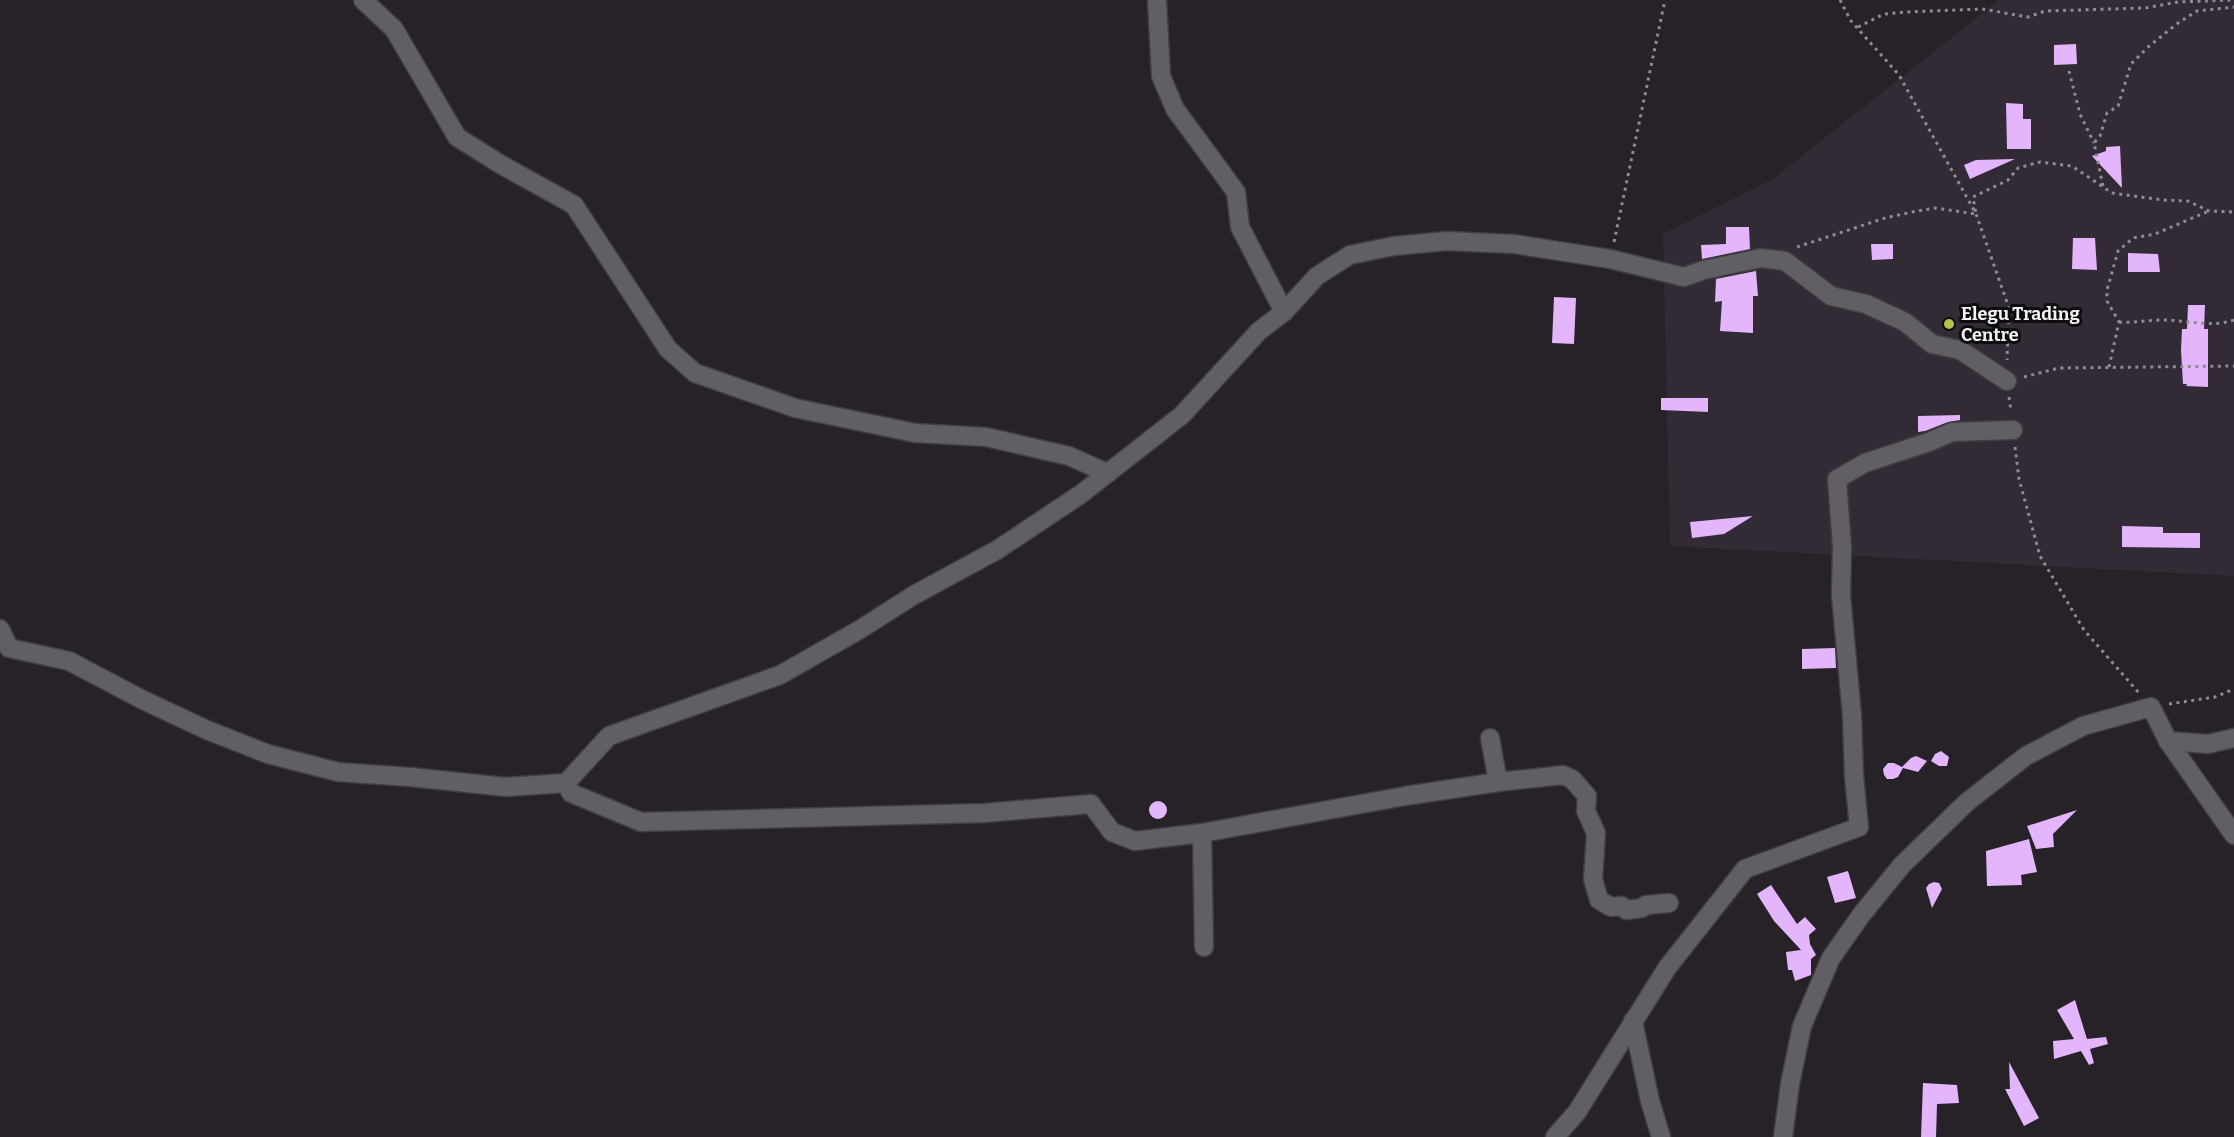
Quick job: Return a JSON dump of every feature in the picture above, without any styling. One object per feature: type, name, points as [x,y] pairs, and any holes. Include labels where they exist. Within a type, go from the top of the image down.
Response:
[{"type":"street","points":[[363,0],[394,29],[457,137],[574,205],[668,349],[695,373],[795,408],[915,433],[986,436],[1069,456],[1107,474]]},
{"type":"street","points":[[1157,0],[1161,76],[1175,109],[1236,192],[1240,227],[1284,312]]},
{"type":"street","points":[[0,629],[9,648],[69,661],[207,730],[268,754],[338,772],[506,787],[566,783],[609,736],[780,675],[860,630],[914,595],[997,550],[1081,494],[1182,415],[1259,331],[1284,312],[1317,276],[1350,255],[1395,246],[1447,241],[1514,244],[1610,259],[1684,277],[1704,270],[1761,258],[1785,261],[1830,296],[1866,304],[1905,322],[1932,345],[1960,350],[2007,381]]},
{"type":"street","points":[[1555,1137],[1577,1112],[1667,968],[1745,869],[1859,827],[1842,605],[1842,547],[1837,479],[1865,463],[1952,432],[2013,430]]},
{"type":"street","points":[[1783,1137],[1790,1084],[1802,1026],[1831,958],[1862,914],[1902,865],[1967,802],[2026,756],[2083,726],[2151,707],[2168,741],[2234,835]]},
{"type":"street","points":[[1490,738],[1498,782]]},
{"type":"street","points":[[2168,741],[2208,744],[2234,738]]},
{"type":"street","points":[[566,783],[570,793],[641,822],[984,813],[1091,804],[1112,832],[1135,841],[1202,833],[1405,796],[1563,775],[1572,779],[1587,796],[1586,811],[1596,833],[1593,879],[1599,900],[1611,907],[1622,906],[1626,910],[1669,903]]},
{"type":"street","points":[[1202,833],[1204,947]]},
{"type":"street","points":[[1633,1021],[1650,1101],[1661,1137]]},
{"type":"path","points":[[1610,259],[1665,0]]},
{"type":"path","points":[[1858,27],[1884,14],[1906,12],[1982,9],[2028,17],[2045,11],[2145,8],[2178,2],[2232,0]]},
{"type":"path","points":[[2094,143],[2100,136],[2107,113],[2118,106],[2131,64],[2148,47],[2197,11],[2234,7]]},
{"type":"path","points":[[2069,71],[2080,114],[2094,143],[2104,188]]},
{"type":"path","points":[[1761,258],[1917,210],[1935,208],[1976,214],[1973,196],[2008,180],[2018,168],[2040,162],[2072,166],[2112,193],[2188,201],[2209,210],[2234,212]]},
{"type":"path","points":[[2108,368],[2120,322],[2107,301],[2107,290],[2118,251],[2133,238],[2155,234],[2209,210]]},
{"type":"path","points":[[2120,322],[2160,320],[2209,323],[2234,320]]},
{"type":"path","points":[[2007,381],[2059,368],[2234,366]]},
{"type":"shaded area","name":"Elegu Trading Centre","points":[[1999,0],[2234,0],[2234,576],[1670,546],[1663,234],[1773,179]]},
{"type":"building","points":[[2076,44],[2077,64],[2054,65],[2054,45]]},
{"type":"building","points":[[2006,103],[2023,104],[2023,119],[2031,119],[2031,149],[2007,149]]},
{"type":"building","points":[[2120,146],[2122,188],[2092,156],[2106,151],[2106,147]]},
{"type":"building","points":[[2015,159],[1970,179],[1964,165],[1976,160]]},
{"type":"building","points":[[1726,227],[1749,227],[1750,249],[1702,259],[1701,245],[1726,244]]},
{"type":"building","points":[[2073,238],[2095,238],[2097,270],[2072,269]]},
{"type":"building","points":[[1871,244],[1893,244],[1893,259],[1872,260]]},
{"type":"building","points":[[2128,253],[2158,254],[2160,272],[2128,272]]},
{"type":"building","points":[[1756,271],[1758,296],[1753,296],[1753,333],[1720,331],[1722,301],[1715,302],[1716,279]]},
{"type":"building","points":[[1554,297],[1576,298],[1574,344],[1552,343]]},
{"type":"building","points":[[2188,305],[2205,305],[2204,329],[2208,329],[2208,387],[2183,384],[2182,329],[2187,329]]},
{"type":"building","points":[[1661,398],[1708,398],[1708,412],[1661,410]]},
{"type":"building","points":[[1960,415],[1960,420],[1918,432],[1918,416]]},
{"type":"building","points":[[1753,516],[1724,534],[1692,538],[1690,522]]},
{"type":"building","points":[[2122,526],[2163,527],[2163,533],[2200,533],[2200,548],[2122,547]]},
{"type":"building","points":[[1835,648],[1836,668],[1802,669],[1802,649]]},
{"type":"building","points":[[1941,751],[1949,757],[1947,766],[1939,766],[1931,761],[1935,754]]},
{"type":"building","points":[[1916,756],[1927,761],[1918,772],[1903,768],[1898,777],[1893,779],[1887,779],[1884,775],[1883,769],[1888,763],[1902,767]]},
{"type":"building","points":[[1158,801],[1164,804],[1167,810],[1164,816],[1158,819],[1152,816],[1149,810],[1152,804]]},
{"type":"building","points":[[2077,810],[2053,834],[2054,847],[2036,849],[2027,826]]},
{"type":"building","points":[[2029,839],[2037,872],[2021,875],[2022,885],[1987,886],[1986,851]]},
{"type":"building","points":[[1848,871],[1856,898],[1835,903],[1827,877]]},
{"type":"building","points":[[1934,882],[1939,883],[1942,889],[1932,908],[1926,888]]},
{"type":"building","points":[[1771,885],[1797,924],[1805,917],[1816,929],[1809,935],[1810,944],[1816,955],[1811,959],[1811,975],[1795,981],[1792,970],[1788,970],[1786,952],[1801,950],[1774,921],[1757,894]]},
{"type":"building","points":[[2075,1000],[2087,1039],[2106,1037],[2108,1044],[2090,1049],[2094,1063],[2089,1065],[2081,1051],[2054,1059],[2053,1041],[2074,1039],[2057,1010]]},
{"type":"building","points":[[2009,1062],[2039,1118],[2024,1126],[2005,1089],[2010,1089]]},
{"type":"building","points":[[1923,1083],[1957,1085],[1959,1103],[1937,1104],[1936,1137],[1921,1137]]},
{"type":"place","name":"Elegu Trading Centre","points":[[1949,324]]}]
